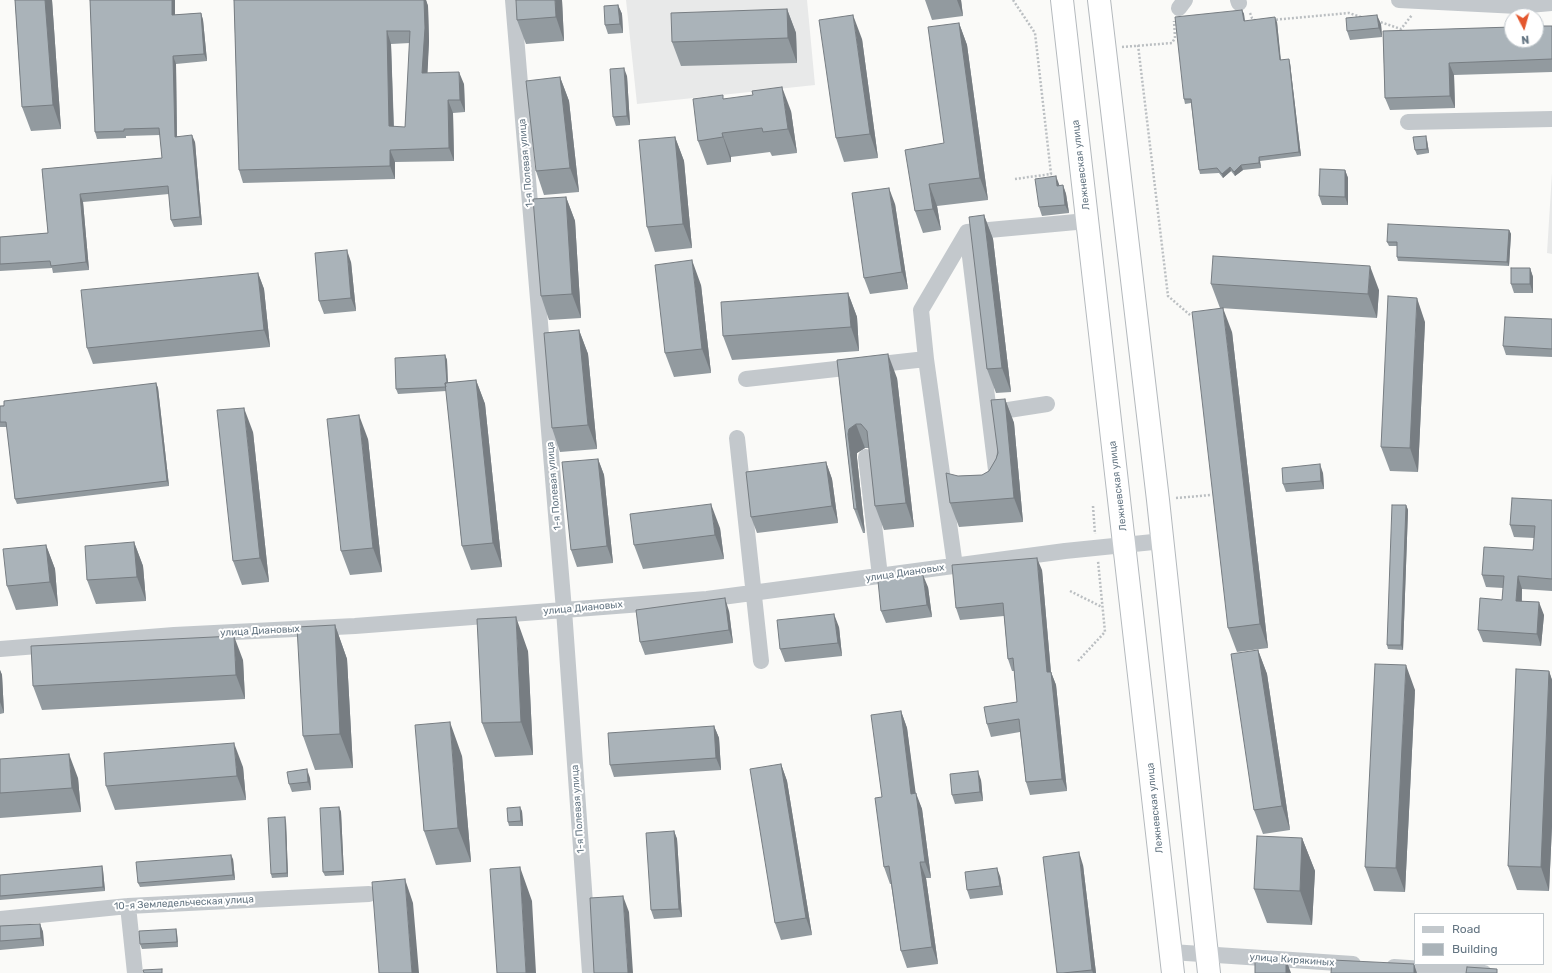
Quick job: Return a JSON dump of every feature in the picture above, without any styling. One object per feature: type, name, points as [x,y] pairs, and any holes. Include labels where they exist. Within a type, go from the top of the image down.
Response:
[{"type":"highway","name":"Лежневская улица","points":[[1062,0],[1173,973]]},
{"type":"highway","points":[[1098,0],[1163,541],[1209,964]]},
{"type":"street","name":"1-я Полевая улица","points":[[513,0],[564,610],[590,973]]},
{"type":"street","points":[[1399,0],[1518,6],[1552,3]]},
{"type":"street","points":[[1408,122],[1552,120]]},
{"type":"street","points":[[967,232],[1088,221]]},
{"type":"street","points":[[955,566],[926,359],[921,310],[967,232]]},
{"type":"street","points":[[967,232],[997,478],[990,490],[978,490]]},
{"type":"street","points":[[746,379],[926,359]]},
{"type":"street","points":[[988,413],[1046,404]]},
{"type":"street","points":[[737,438],[761,661]]},
{"type":"street","points":[[866,457],[880,576]]},
{"type":"street","name":"улица Диановых","points":[[0,649],[174,635],[348,626],[707,598],[1125,544],[1163,541]]},
{"type":"street","name":"10-я Земледельческая улица","points":[[0,919],[128,906],[369,894]]},
{"type":"street","points":[[128,906],[135,973]]},
{"type":"street","name":"улица Кирякиных","points":[[1171,952],[1209,964],[1373,966],[1484,973]]},
{"type":"path","points":[[1013,0],[1035,33],[1051,174],[1015,179]]},
{"type":"path","points":[[1265,20],[1349,13],[1401,29],[1424,1]]},
{"type":"path","points":[[1119,47],[1172,43],[1175,38],[1179,10]]},
{"type":"path","points":[[1250,14],[1253,20],[1258,21]]},
{"type":"path","points":[[1138,45],[1168,296],[1190,315]]},
{"type":"path","points":[[1176,498],[1211,495]]},
{"type":"path","points":[[1078,661],[1105,632],[1093,506]]},
{"type":"path","points":[[1070,591],[1103,607]]},
{"type":"shaded area","points":[[626,0],[807,0],[815,85],[637,104]]},
{"type":"shaded area","points":[[1552,173],[1552,254],[1547,253]]},
{"type":"building","points":[[15,0],[45,0],[53,105],[22,107]]},
{"type":"building","points":[[90,0],[172,0],[172,15],[201,13],[204,54],[173,56],[175,137],[192,135],[200,217],[171,220],[168,186],[80,194],[86,262],[51,266],[50,261],[0,264],[0,237],[48,233],[42,169],[162,158],[159,128],[95,132]]},
{"type":"building","points":[[234,0],[424,0],[425,28],[422,73],[459,72],[460,100],[448,100],[449,148],[390,150],[390,166],[239,170]],"holes":[[[387,31],[410,31],[405,127],[389,126]]]},
{"type":"building","points":[[516,0],[555,0],[556,17],[517,20]]},
{"type":"building","points":[[618,5],[620,24],[605,25],[604,6]]},
{"type":"building","points":[[787,9],[788,38],[672,42],[671,13]]},
{"type":"building","points":[[1242,10],[1244,21],[1275,17],[1280,60],[1289,59],[1299,152],[1259,157],[1259,163],[1241,165],[1234,172],[1230,167],[1222,174],[1217,168],[1199,170],[1191,99],[1184,99],[1175,17]]},
{"type":"building","points":[[853,15],[870,134],[836,138],[819,20]]},
{"type":"building","points":[[1377,15],[1379,28],[1347,31],[1346,18]]},
{"type":"building","points":[[959,23],[980,178],[929,184],[933,209],[915,211],[905,150],[944,143],[928,27]]},
{"type":"building","points":[[1544,26],[1552,26],[1552,59],[1449,63],[1450,96],[1385,98],[1383,31],[1504,27],[1504,48],[1544,48]]},
{"type":"building","points":[[624,68],[627,116],[613,117],[610,69]]},
{"type":"building","points":[[560,77],[570,168],[536,171],[526,81]]},
{"type":"building","points":[[782,87],[788,129],[763,132],[762,128],[722,133],[723,137],[698,141],[693,99],[723,95],[723,99],[753,95],[752,91]]},
{"type":"building","points":[[1426,136],[1427,149],[1415,150],[1413,137]]},
{"type":"building","points":[[675,137],[683,224],[647,227],[639,140]]},
{"type":"building","points":[[1320,169],[1345,170],[1345,197],[1319,196]]},
{"type":"building","points":[[1056,176],[1057,186],[1063,185],[1065,205],[1039,207],[1035,179]]},
{"type":"building","points":[[889,188],[902,272],[864,278],[852,193]]},
{"type":"building","points":[[566,197],[572,294],[541,296],[533,199]]},
{"type":"building","points":[[984,215],[1002,368],[987,369],[969,217]]},
{"type":"building","points":[[1388,224],[1509,230],[1507,262],[1397,257],[1397,242],[1387,242]]},
{"type":"building","points":[[347,250],[351,298],[319,301],[315,253]]},
{"type":"building","points":[[1213,256],[1370,266],[1368,294],[1211,284]]},
{"type":"building","points":[[692,260],[702,349],[665,353],[655,265]]},
{"type":"building","points":[[1511,268],[1530,268],[1530,284],[1511,284]]},
{"type":"building","points":[[258,273],[264,330],[87,348],[81,290]]},
{"type":"building","points":[[848,293],[851,327],[723,336],[721,302]]},
{"type":"building","points":[[1388,296],[1417,298],[1410,448],[1381,447]]},
{"type":"building","points":[[1223,308],[1260,624],[1228,628],[1192,312]]},
{"type":"building","points":[[1505,317],[1552,319],[1552,349],[1503,346]]},
{"type":"building","points":[[579,330],[588,425],[552,428],[544,333]]},
{"type":"building","points":[[888,354],[906,503],[875,506],[867,431],[861,424],[856,424],[849,429],[848,434],[857,509],[854,509],[837,360]]},
{"type":"building","points":[[445,355],[446,387],[396,389],[395,358]]},
{"type":"building","points":[[476,380],[493,543],[462,546],[445,383]]},
{"type":"building","points":[[156,383],[167,481],[15,499],[6,422],[0,422],[0,406],[4,406],[4,401]]},
{"type":"building","points":[[1005,399],[1014,498],[950,503],[946,473],[958,476],[982,475],[989,471],[996,459],[998,453],[991,400]]},
{"type":"building","points":[[244,408],[260,558],[233,561],[217,410]]},
{"type":"building","points":[[359,415],[373,548],[341,551],[327,419]]},
{"type":"building","points":[[598,459],[607,546],[571,550],[562,462]]},
{"type":"building","points":[[826,462],[832,506],[751,517],[746,472]]},
{"type":"building","points":[[1320,464],[1321,481],[1283,484],[1282,468]]},
{"type":"building","points":[[1512,498],[1552,500],[1552,579],[1518,576],[1516,601],[1539,602],[1537,634],[1478,630],[1480,598],[1502,600],[1504,576],[1482,575],[1484,547],[1533,550],[1535,526],[1510,525]]},
{"type":"building","points":[[711,504],[715,535],[634,545],[630,514]]},
{"type":"building","points":[[1392,505],[1406,505],[1401,645],[1387,645]]},
{"type":"building","points":[[134,542],[137,577],[87,580],[85,546]]},
{"type":"building","points":[[46,545],[50,582],[7,586],[3,549]]},
{"type":"building","points":[[1037,558],[1047,672],[1051,672],[1062,779],[1026,782],[1019,719],[987,724],[984,707],[1017,702],[1013,658],[1008,659],[1003,603],[956,608],[952,565]]},
{"type":"building","points":[[923,575],[927,605],[881,611],[878,581]]},
{"type":"building","points":[[725,598],[729,630],[640,642],[636,610]]},
{"type":"building","points":[[834,614],[838,643],[780,649],[777,620]]},
{"type":"building","points":[[516,617],[521,722],[482,723],[477,619]]},
{"type":"building","points":[[335,625],[340,734],[303,736],[297,627]]},
{"type":"building","points":[[234,636],[236,675],[33,686],[31,646]]},
{"type":"building","points":[[1258,650],[1282,806],[1254,810],[1231,654]]},
{"type":"building","points":[[1375,664],[1406,665],[1396,868],[1365,867]]},
{"type":"building","points":[[1516,669],[1549,671],[1541,867],[1508,866]]},
{"type":"building","points":[[901,711],[911,794],[916,793],[925,862],[920,862],[932,947],[901,951],[889,866],[884,867],[875,798],[882,797],[871,715]]},
{"type":"building","points":[[450,722],[458,828],[424,831],[415,725]]},
{"type":"building","points":[[714,726],[716,758],[610,765],[608,733]]},
{"type":"building","points":[[234,743],[237,776],[106,786],[104,753]]},
{"type":"building","points":[[69,754],[72,788],[0,793],[0,759]]},
{"type":"building","points":[[781,764],[806,918],[775,923],[750,769]]},
{"type":"building","points":[[307,769],[308,782],[289,784],[287,772]]},
{"type":"building","points":[[978,771],[980,792],[952,795],[950,774]]},
{"type":"building","points":[[339,807],[343,871],[323,872],[320,808]]},
{"type":"building","points":[[520,807],[521,821],[508,822],[507,808]]},
{"type":"building","points":[[285,817],[287,873],[271,874],[268,818]]},
{"type":"building","points":[[674,831],[679,909],[651,910],[646,833]]},
{"type":"building","points":[[1257,836],[1302,838],[1300,891],[1254,889]]},
{"type":"building","points":[[1079,852],[1092,970],[1057,973],[1043,857]]},
{"type":"building","points":[[231,855],[233,875],[138,883],[136,862]]},
{"type":"building","points":[[102,866],[103,887],[0,896],[0,875]]},
{"type":"building","points":[[520,867],[526,973],[497,973],[490,869]]},
{"type":"building","points":[[997,868],[1000,886],[967,890],[965,872]]},
{"type":"building","points":[[405,879],[412,973],[379,973],[372,882]]},
{"type":"building","points":[[623,896],[628,973],[594,973],[590,898]]},
{"type":"building","points":[[40,924],[41,938],[0,941],[0,926]]},
{"type":"building","points":[[176,929],[177,942],[140,944],[139,931]]},
{"type":"building","points":[[1286,959],[1286,973],[1255,973],[1255,960]]},
{"type":"building","points":[[1332,960],[1414,964],[1414,973],[1331,973]]},
{"type":"building","points":[[1467,967],[1497,969],[1497,973],[1466,973]]},
{"type":"building","points":[[162,969],[162,973],[144,973],[143,970]]}]
